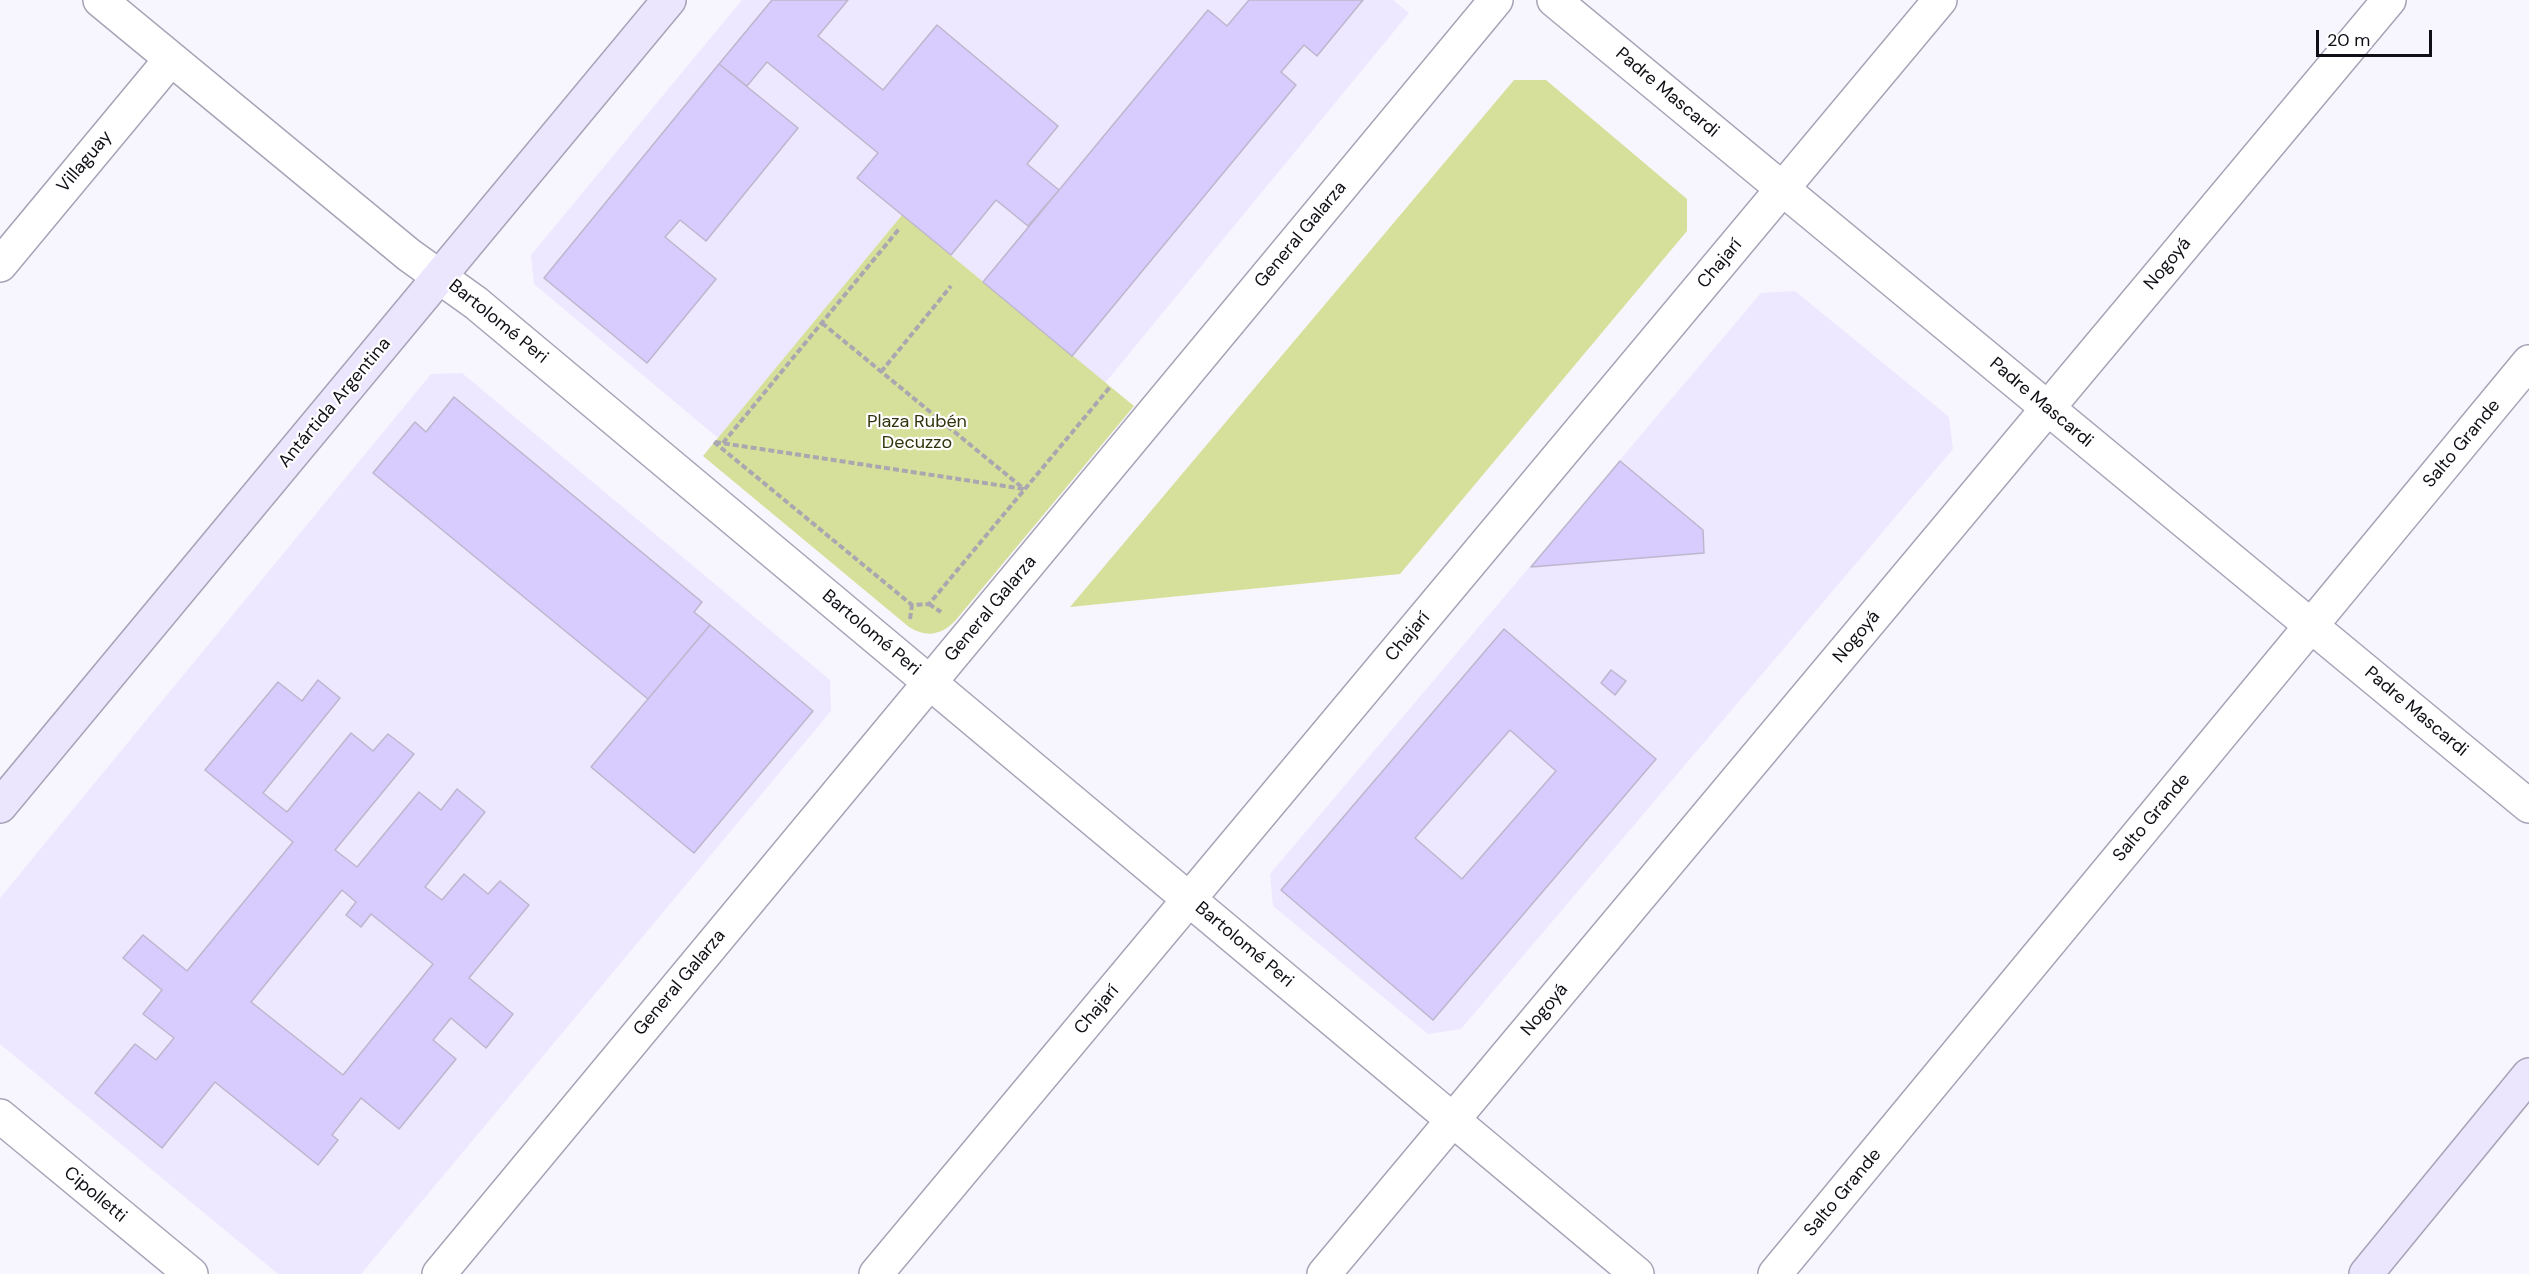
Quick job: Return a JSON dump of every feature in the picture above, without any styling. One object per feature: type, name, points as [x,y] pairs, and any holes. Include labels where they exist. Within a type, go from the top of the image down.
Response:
[{"type":"main road","name":"Antártida Argentina","points":[[0,806],[669,0]]},
{"type":"main road","points":[[2366,1274],[2529,1076]]},
{"type":"street","name":"Bartolomé Peri","points":[[100,0],[409,255],[471,298],[1637,1274]]},
{"type":"street","name":"General Galarza","points":[[439,1274],[1496,0]]},
{"type":"street","name":"Padre Mascardi","points":[[1554,0],[2529,806]]},
{"type":"street","name":"Chajarí","points":[[876,1274],[1940,0]]},
{"type":"street","name":"Nogoyá","points":[[1324,1274],[2389,0]]},
{"type":"street","name":"Villaguay","points":[[0,265],[171,59]]},
{"type":"street","name":"Salto Grande","points":[[1775,1274],[2529,362]]},
{"type":"street","name":"Cipolletti","points":[[0,1116],[191,1274]]},
{"type":"path","points":[[722,443],[899,229]]},
{"type":"path","points":[[881,372],[951,286]]},
{"type":"path","points":[[822,323],[1024,489]]},
{"type":"path","points":[[1024,489],[714,442],[912,605],[929,604],[1110,387]]},
{"type":"shaded area","points":[[742,0],[1393,0],[1409,13],[1105,383],[902,215],[718,438],[534,284],[531,255]]},
{"type":"shaded area","points":[[1795,291],[1949,417],[1953,449],[1461,1029],[1428,1034],[1273,906],[1270,874],[1761,293]]},
{"type":"shaded area","points":[[462,373],[830,680],[831,711],[361,1274],[278,1274],[0,1044],[0,898],[431,374]]},
{"type":"green space","points":[[1514,80],[1546,80],[1687,199],[1687,231],[1400,574],[1070,607]]},
{"type":"green space","name":"Plaza Rubén Decuzzo","points":[[902,215],[1134,406],[955,621],[939,632],[928,634],[909,627],[703,456]]},
{"type":"building","points":[[772,0],[848,0],[818,36],[883,90],[937,25],[1058,126],[1027,164],[1059,190],[1028,226],[996,200],[951,255],[857,178],[878,153],[767,62],[747,86],[719,64]]},
{"type":"building","points":[[1249,0],[1363,0],[1317,56],[1304,45],[1281,72],[1296,85],[1072,356],[983,282],[1208,10],[1227,26]]},
{"type":"building","points":[[719,64],[798,128],[706,241],[680,220],[665,237],[716,279],[647,363],[544,278]]},
{"type":"building","points":[[454,397],[702,602],[694,612],[710,625],[648,699],[373,473],[415,422],[426,432]]},
{"type":"building","points":[[1620,461],[1703,530],[1704,553],[1531,567]]},
{"type":"building","points":[[710,625],[813,711],[694,853],[591,767]]},
{"type":"building","points":[[1504,629],[1656,759],[1433,1020],[1281,890]],"holes":[[[1510,730],[1556,771],[1462,879],[1415,838]]]},
{"type":"building","points":[[1611,670],[1626,681],[1615,695],[1601,683]]},
{"type":"building","points":[[318,680],[340,698],[263,793],[287,812],[351,733],[373,751],[388,734],[414,754],[335,850],[357,867],[419,792],[441,810],[457,789],[485,812],[425,887],[442,900],[464,874],[488,894],[500,881],[529,905],[469,978],[513,1014],[486,1048],[451,1018],[433,1040],[456,1059],[399,1129],[361,1098],[332,1135],[338,1140],[318,1165],[215,1082],[162,1148],[95,1093],[135,1044],[156,1060],[174,1038],[143,1014],[162,990],[123,958],[143,935],[187,971],[293,842],[205,770],[278,682],[302,701]],"holes":[[[342,890],[356,902],[346,915],[361,927],[371,914],[433,964],[343,1075],[251,1002]]]}]
